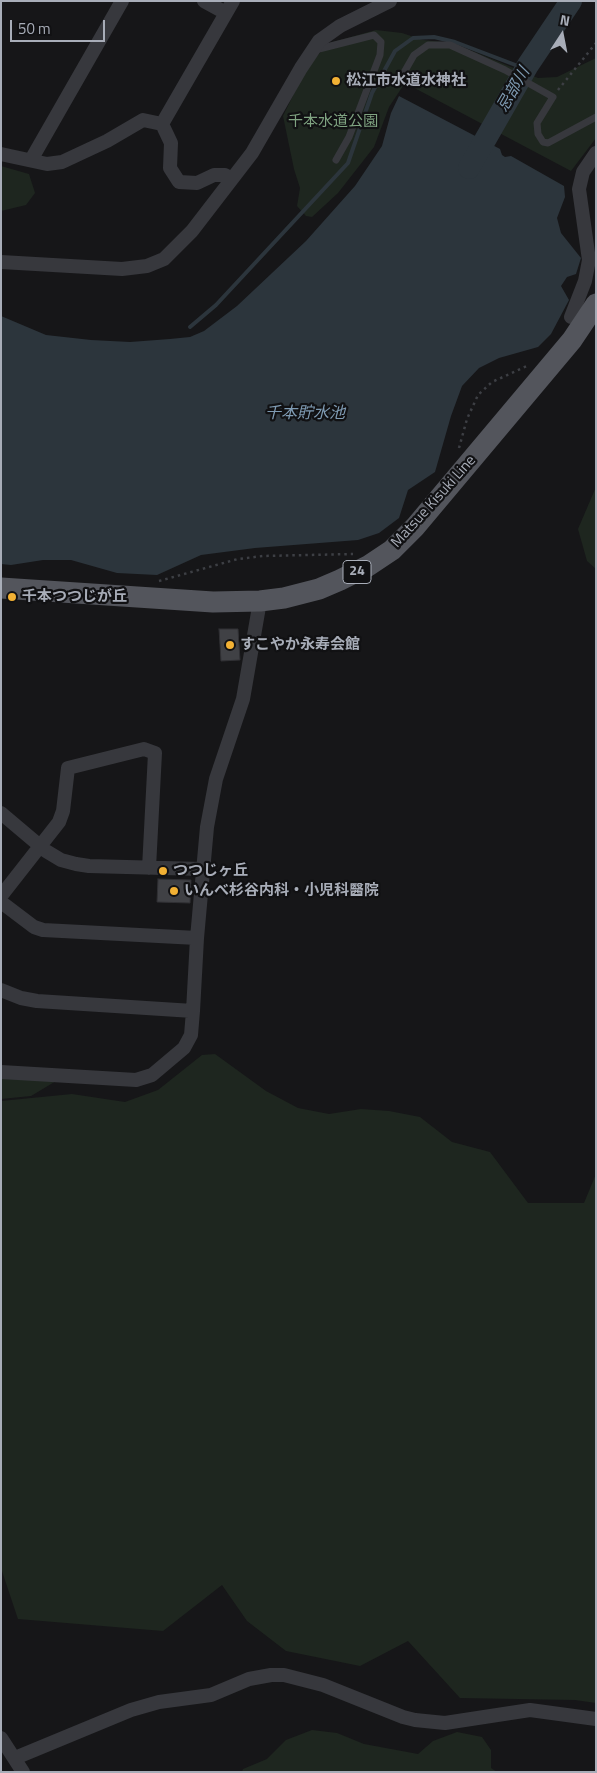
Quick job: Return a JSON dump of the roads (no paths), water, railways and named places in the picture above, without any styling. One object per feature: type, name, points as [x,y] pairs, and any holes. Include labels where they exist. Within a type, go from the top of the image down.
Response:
[{"type":"main road","name":"Matsue Kisuki Line","points":[[1,588],[213,602],[260,601],[284,598],[320,589],[368,566],[392,550],[416,527],[572,340],[596,304]]},
{"type":"street","points":[[31,160],[122,1]]},
{"type":"street","points":[[162,124],[230,7],[204,1]]},
{"type":"street","points":[[1,262],[122,269],[157,263],[192,232],[262,140],[319,41],[340,26],[390,1]]},
{"type":"street","points":[[1,154],[48,164],[62,162],[106,141],[143,120],[162,124]]},
{"type":"street","points":[[162,124],[171,143],[170,168],[179,182],[197,182],[214,175],[225,175],[232,179]]},
{"type":"street","points":[[571,317],[585,281],[589,260],[579,188],[583,172],[596,153]]},
{"type":"street","points":[[1,1072],[136,1080],[152,1075],[184,1048],[191,1035],[194,1011],[202,869],[207,827],[216,779],[243,699],[260,601]]},
{"type":"street","points":[[1,896],[59,822],[64,811],[68,768],[144,749],[156,753],[149,868]]},
{"type":"street","points":[[1,813],[40,846],[62,860],[82,865],[202,869]]},
{"type":"street","points":[[1,902],[34,927],[43,930],[198,938]]},
{"type":"street","points":[[1,990],[37,1002],[194,1011]]},
{"type":"street","points":[[15,1758],[131,1710],[159,1702],[211,1695],[249,1679],[271,1675],[284,1675],[323,1685],[415,1720],[445,1723],[530,1710],[596,1719]]},
{"type":"street","points":[[1,1738],[24,1772]]},
{"type":"lane","points":[[312,51],[374,35],[381,42],[380,55],[349,137],[336,160]]},
{"type":"lane","points":[[402,76],[414,55],[428,45],[450,45],[505,70],[553,97],[537,123],[538,134],[543,142],[548,143],[596,117]]},
{"type":"water","name":"千本貯水池","points":[[399,96],[500,149],[505,157],[511,156],[564,186],[565,197],[557,218],[561,233],[581,258],[576,274],[567,277],[561,286],[569,300],[551,334],[538,347],[499,358],[479,368],[462,386],[451,416],[435,472],[408,490],[399,518],[379,533],[358,540],[255,548],[201,555],[157,575],[117,573],[71,560],[43,560],[11,565],[1,564],[1,316],[46,335],[91,340],[130,342],[170,339],[190,337],[204,331],[237,306],[306,241],[355,186],[382,146],[391,113]]},
{"type":"waterway","name":"忌部川","points":[[469,168],[528,65],[571,1]]},
{"type":"waterway","points":[[190,327],[216,305],[348,163],[372,93],[395,51],[413,38],[434,37],[455,42],[526,69]]},
{"type":"place","name":"松江市水道水神社","points":[[336,81]]},
{"type":"place","name":"千本つつじが丘","points":[[12,597]]},
{"type":"place","name":"すこやか永寿会館","points":[[230,645]]},
{"type":"place","name":"つつじヶ丘","points":[[163,871]]},
{"type":"place","name":"いんべ杉谷内科・小児科醫院","points":[[174,891]]},
{"type":"park label","name":"千本水道公園","points":[[333,122]]}]
